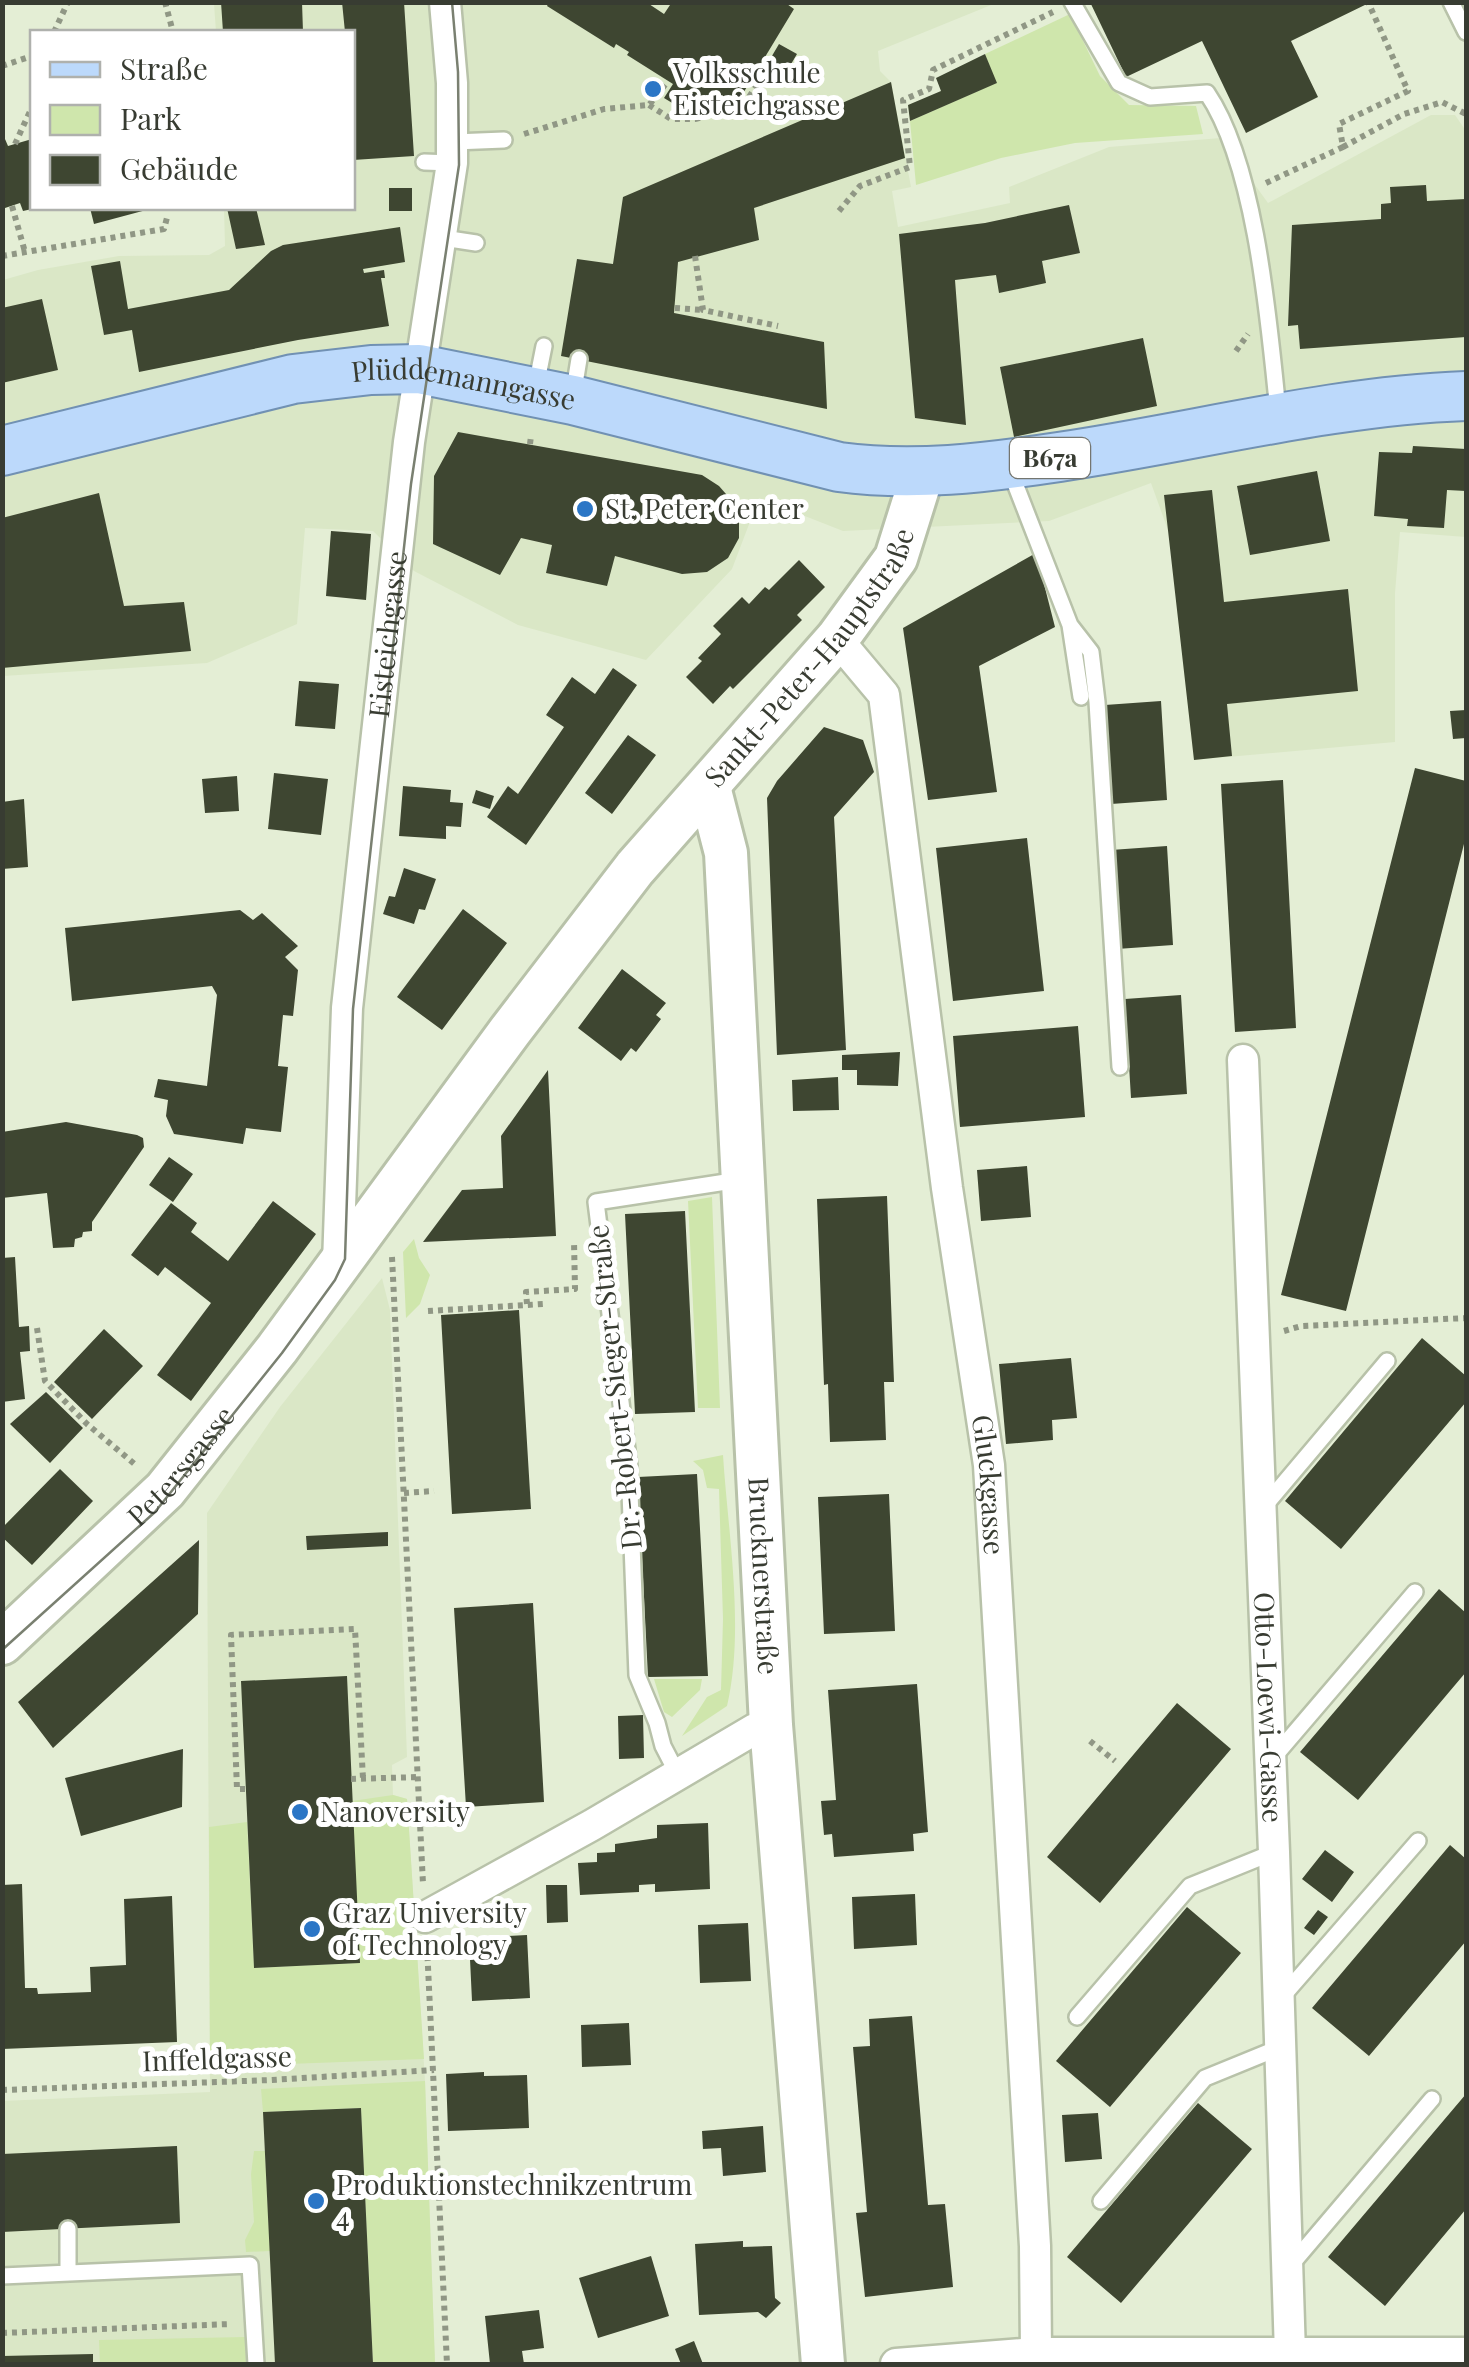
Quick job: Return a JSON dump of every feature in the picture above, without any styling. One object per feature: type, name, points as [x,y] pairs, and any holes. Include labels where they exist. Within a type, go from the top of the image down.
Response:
[{"type":"main road","name":"Plüddemanngasse","points":[[2,451],[293,379],[419,369],[549,406],[839,467],[881,473],[923,472]]},
{"type":"main road","name":"B67a","points":[[923,472],[1008,464],[1366,402],[1466,396]]},
{"type":"main road","name":"Sankt-Peter-Hauptstraße","points":[[337,1266],[612,897],[838,639],[896,558],[923,472]]},
{"type":"main road","name":"Brucknerstraße","points":[[709,787],[726,853],[771,1724],[824,2364]]},
{"type":"main road","name":"Petersgasse","points":[[2,1643],[151,1507],[235,1405],[337,1266]]},
{"type":"street","name":"Eisteichgasse","points":[[337,1266],[341,1247],[348,1008],[419,369],[443,238],[446,2]]},
{"type":"street","name":"Gluckgasse","points":[[838,639],[884,694],[947,1188],[989,1465],[1034,2226],[1036,2353]]},
{"type":"street","name":"Otto-Loewi-Gasse","points":[[1243,1060],[1290,2354]]},
{"type":"street","points":[[425,1917],[592,1826],[755,1729],[771,1724]]},
{"type":"street","points":[[896,2364],[1036,2353],[1151,2358],[1290,2354],[1355,2360],[1466,2353]]},
{"type":"lane","points":[[1451,2],[1466,32]]},
{"type":"lane","points":[[1072,3],[1120,83],[1150,97],[1207,93],[1224,117],[1246,192],[1269,328],[1279,420]]},
{"type":"lane","points":[[443,156],[504,140]]},
{"type":"lane","points":[[443,238],[476,243]]},
{"type":"lane","points":[[544,346],[549,406]]},
{"type":"lane","points":[[1008,464],[1070,625],[1081,697]]},
{"type":"lane","points":[[1070,625],[1091,652],[1097,702],[1120,1067]]},
{"type":"lane","name":"Dr.-Robert-Sieger-Straße","points":[[677,1773],[662,1746],[638,1674],[629,1466],[596,1202],[743,1180]]},
{"type":"lane","points":[[1261,1511],[1387,1361]]},
{"type":"lane","points":[[1271,1761],[1415,1592]]},
{"type":"lane","points":[[1279,2000],[1418,1842]]},
{"type":"lane","points":[[1077,2017],[1190,1886],[1274,1852]]},
{"type":"lane","points":[[1102,2202],[1206,2078],[1281,2047]]},
{"type":"lane","points":[[1288,2268],[1432,2099]]},
{"type":"lane","points":[[68,2229],[68,2273]]},
{"type":"lane","points":[[2,2276],[250,2265],[256,2364]]},
{"type":"path","points":[[55,30],[68,2]]},
{"type":"path","points":[[165,2],[172,30]]},
{"type":"path","points":[[839,211],[860,186],[910,167],[903,100],[929,89],[932,70],[1072,3]]},
{"type":"path","points":[[1343,148],[1339,124],[1408,90],[1368,3]]},
{"type":"path","points":[[2,66],[30,57]]},
{"type":"path","points":[[504,140],[604,109],[649,105],[671,119],[696,119],[745,103],[769,67]]},
{"type":"path","points":[[649,105],[668,80]]},
{"type":"path","points":[[1246,192],[1343,148],[1404,114],[1442,102],[1466,114]]},
{"type":"path","points":[[15,144],[30,110]]},
{"type":"path","points":[[12,206],[25,252]]},
{"type":"path","points":[[2,256],[164,230],[168,214]]},
{"type":"path","points":[[695,256],[703,310]]},
{"type":"path","points":[[675,308],[778,326]]},
{"type":"path","points":[[1236,350],[1249,333]]},
{"type":"path","points":[[527,1304],[526,1292],[575,1289],[574,1205],[596,1202]]},
{"type":"path","points":[[392,1248],[447,2364]]},
{"type":"path","points":[[428,1311],[543,1304]]},
{"type":"path","points":[[1252,1340],[1300,1326],[1466,1318]]},
{"type":"path","points":[[37,1328],[45,1380],[87,1424],[137,1466]]},
{"type":"path","points":[[404,1493],[434,1491]]},
{"type":"path","points":[[246,1789],[237,1790],[231,1635],[355,1629],[363,1779]]},
{"type":"path","points":[[1090,1741],[1115,1761]]},
{"type":"path","points":[[352,1779],[419,1777]]},
{"type":"path","name":"Inffeldgasse","points":[[2,2090],[434,2070]]},
{"type":"path","points":[[2,2333],[254,2323]]},
{"type":"shaded area","points":[[214,3],[996,3],[878,51],[880,71],[891,82],[911,187],[892,191],[898,227],[1010,203],[1009,187],[1109,147],[1221,138],[1268,203],[1431,115],[1455,115],[1466,131],[1466,537],[1400,532],[1395,593],[1395,742],[1194,760],[1169,533],[1151,483],[1049,521],[843,531],[759,498],[732,569],[646,660],[518,625],[414,571],[373,531],[305,528],[297,624],[207,663],[3,676],[3,280],[119,256],[209,255],[225,246],[224,210],[355,210],[355,30],[216,30]]},
{"type":"shaded area","name":"Graz University of Technology","points":[[382,1278],[390,1310],[407,1757],[392,1765],[393,1795],[407,1799],[425,2081],[435,2364],[3,2364],[2,2101],[210,2092],[207,1513],[280,1407]]},
{"type":"green space","points":[[1070,14],[1100,76],[1129,105],[1196,106],[1203,134],[1075,143],[1001,158],[916,185],[910,121],[996,83],[985,54]]},
{"type":"green space","points":[[712,1197],[720,1408],[698,1408],[688,1201]]},
{"type":"green space","points":[[414,1239],[419,1258],[430,1275],[420,1304],[406,1318],[403,1252]]},
{"type":"green space","points":[[723,1455],[734,1581],[732,1676],[727,1706],[682,1736],[707,1697],[721,1690],[719,1489],[707,1488],[703,1470],[693,1461]]},
{"type":"green space","points":[[654,1679],[702,1679],[700,1690],[672,1717],[664,1712]]},
{"type":"green space","points":[[393,1795],[407,1799],[424,2059],[210,2067],[209,1827],[247,1822],[254,1968],[359,1963],[352,1801]]},
{"type":"green space","points":[[425,2081],[435,2364],[373,2364],[361,2108],[263,2112],[261,2089]]},
{"type":"green space","points":[[254,2151],[265,2151],[270,2251],[246,2252],[245,2240],[254,2222]]},
{"type":"green space","points":[[246,2337],[247,2364],[100,2364],[99,2340]]},
{"type":"building","points":[[221,2],[302,2],[303,30],[223,30]]},
{"type":"building","points":[[342,2],[404,2],[414,156],[355,160],[355,30],[345,30]]},
{"type":"building","points":[[549,2],[646,2],[664,14],[672,2],[784,2],[794,9],[739,100],[692,115],[664,98],[673,84],[627,55],[629,52],[616,44],[614,48],[547,6]]},
{"type":"building","points":[[1090,2],[1371,2],[1291,41],[1318,97],[1246,133],[1202,41],[1126,77]]},
{"type":"building","points":[[779,44],[797,54],[784,76],[766,66]]},
{"type":"building","points":[[985,54],[997,83],[910,121],[908,105],[941,91],[936,78]]},
{"type":"building","points":[[891,82],[905,158],[754,208],[759,240],[678,262],[674,313],[824,342],[827,409],[561,356],[577,259],[613,264],[623,197]]},
{"type":"building","points":[[2,132],[8,146],[30,140],[30,209],[23,211],[20,203],[2,209]]},
{"type":"building","points":[[1426,185],[1427,201],[1466,199],[1466,337],[1300,349],[1298,325],[1288,326],[1292,225],[1381,219],[1381,204],[1391,203],[1390,187]]},
{"type":"building","points":[[389,188],[412,188],[412,211],[389,211]]},
{"type":"building","points":[[1069,205],[1080,253],[1042,261],[1046,283],[999,293],[996,275],[955,280],[966,425],[915,418],[899,234],[985,223]]},
{"type":"building","points":[[90,210],[146,210],[94,224]]},
{"type":"building","points":[[227,210],[256,210],[265,245],[236,249]]},
{"type":"building","points":[[400,227],[405,262],[363,269],[364,273],[384,270],[385,278],[381,278],[389,326],[139,372],[132,330],[104,335],[91,266],[120,261],[128,309],[229,290],[271,251],[283,245]]},
{"type":"building","points":[[42,299],[58,370],[2,383],[2,308]]},
{"type":"building","points":[[1143,338],[1157,406],[1014,437],[1000,367]]},
{"type":"building","name":"St. Peter Center","points":[[458,432],[702,475],[733,502],[739,515],[739,538],[728,558],[707,572],[682,574],[615,556],[607,586],[546,573],[552,545],[521,538],[500,575],[433,544],[434,476]]},
{"type":"building","points":[[1413,446],[1466,449],[1466,491],[1447,490],[1444,528],[1407,526],[1408,519],[1374,516],[1379,452],[1412,453]]},
{"type":"building","points":[[1317,471],[1330,541],[1250,555],[1237,486]]},
{"type":"building","points":[[1212,490],[1224,602],[1348,589],[1358,691],[1227,704],[1232,756],[1194,760],[1164,495]]},
{"type":"building","points":[[99,493],[124,606],[184,602],[191,651],[2,668],[2,518]]},
{"type":"building","points":[[331,531],[371,534],[366,600],[326,596]]},
{"type":"building","points":[[1036,553],[1055,627],[979,666],[997,792],[928,800],[903,628]]},
{"type":"building","points":[[799,560],[825,587],[797,615],[802,620],[713,704],[686,677],[721,634],[713,626],[742,597],[749,604],[765,587],[769,590]]},
{"type":"building","points":[[613,668],[637,685],[526,845],[487,817],[508,786],[518,794],[564,727],[546,715],[572,677],[595,694]]},
{"type":"building","points":[[299,681],[339,684],[335,729],[295,726]]},
{"type":"building","points":[[1161,701],[1167,800],[1111,804],[1105,705]]},
{"type":"building","points":[[1466,710],[1466,738],[1453,739],[1450,711]]},
{"type":"building","points":[[824,727],[863,740],[874,772],[834,817],[846,1050],[777,1055],[767,798]]},
{"type":"building","points":[[628,735],[656,755],[612,814],[585,793]]},
{"type":"building","points":[[1415,768],[1466,781],[1466,836],[1346,1311],[1281,1295]]},
{"type":"building","points":[[274,773],[328,779],[321,835],[268,829]]},
{"type":"building","points":[[237,776],[239,811],[205,813],[202,779]]},
{"type":"building","points":[[1283,780],[1296,1028],[1235,1032],[1221,784]]},
{"type":"building","points":[[403,786],[451,790],[450,802],[463,803],[461,827],[446,826],[446,839],[399,836]]},
{"type":"building","points":[[476,790],[494,796],[490,809],[472,803]]},
{"type":"building","points":[[24,799],[28,867],[2,869],[2,802]]},
{"type":"building","points":[[1027,838],[1044,991],[953,1001],[936,848]]},
{"type":"building","points":[[1167,846],[1173,945],[1117,949],[1111,850]]},
{"type":"building","points":[[404,868],[436,879],[425,910],[419,909],[414,924],[383,914],[389,896],[395,897]]},
{"type":"building","points":[[463,909],[507,943],[442,1030],[397,997]]},
{"type":"building","points":[[240,910],[253,920],[262,913],[298,946],[285,957],[298,970],[293,1016],[283,1015],[278,1066],[288,1067],[281,1132],[246,1128],[243,1144],[174,1134],[166,1116],[168,1100],[154,1097],[158,1079],[207,1086],[217,995],[212,986],[72,1001],[65,928]]},
{"type":"building","points":[[622,969],[666,1003],[656,1015],[661,1019],[636,1052],[631,1048],[621,1061],[578,1028]]},
{"type":"building","points":[[1181,995],[1187,1094],[1131,1098],[1125,999]]},
{"type":"building","points":[[1078,1026],[1085,1117],[960,1127],[953,1036]]},
{"type":"building","points":[[900,1052],[898,1086],[857,1085],[857,1070],[842,1070],[842,1055]]},
{"type":"building","points":[[548,1070],[556,1236],[423,1242],[462,1190],[503,1188],[501,1136]]},
{"type":"building","points":[[838,1077],[839,1110],[793,1111],[792,1080]]},
{"type":"building","points":[[66,1122],[137,1135],[143,1138],[144,1147],[92,1222],[92,1231],[75,1239],[74,1247],[53,1248],[47,1193],[2,1198],[2,1132]]},
{"type":"building","points":[[169,1157],[193,1174],[173,1202],[149,1185]]},
{"type":"building","points":[[1027,1166],[1031,1217],[981,1221],[977,1170]]},
{"type":"building","points":[[887,1196],[894,1382],[884,1382],[886,1440],[830,1442],[817,1199]]},
{"type":"building","points":[[273,1201],[316,1234],[191,1401],[157,1375],[211,1303],[165,1267],[158,1276],[131,1255],[171,1203],[197,1223],[191,1232],[228,1261]]},
{"type":"building","points":[[685,1211],[695,1412],[635,1414],[625,1214]]},
{"type":"building","points":[[15,1257],[19,1327],[29,1326],[30,1351],[20,1352],[25,1399],[2,1402],[2,1258]]},
{"type":"building","points":[[519,1310],[531,1509],[452,1514],[441,1315]]},
{"type":"building","points":[[104,1329],[143,1366],[92,1419],[54,1382]]},
{"type":"building","points":[[1422,1338],[1466,1376],[1466,1402],[1341,1549],[1285,1501]]},
{"type":"building","points":[[1071,1358],[1077,1418],[1052,1420],[1053,1440],[1006,1444],[999,1364]]},
{"type":"building","points":[[46,1392],[83,1428],[50,1463],[10,1424]]},
{"type":"building","points":[[60,1469],[93,1501],[32,1565],[2,1537],[2,1528]]},
{"type":"building","points":[[697,1474],[708,1676],[648,1677],[638,1477]]},
{"type":"building","points":[[889,1494],[895,1631],[824,1634],[818,1497]]},
{"type":"building","points":[[388,1532],[388,1546],[307,1550],[306,1536]]},
{"type":"building","points":[[199,1540],[198,1614],[53,1748],[18,1702]]},
{"type":"building","points":[[1439,1589],[1466,1613],[1466,1672],[1358,1800],[1300,1752]]},
{"type":"building","points":[[533,1603],[544,1802],[466,1807],[454,1608]]},
{"type":"building","name":"Nanoversity","points":[[347,1676],[360,1963],[254,1968],[241,1681]]},
{"type":"building","points":[[917,1684],[928,1832],[913,1834],[914,1851],[834,1857],[832,1834],[824,1835],[821,1801],[836,1800],[828,1690]]},
{"type":"building","points":[[1177,1703],[1231,1749],[1100,1903],[1047,1857]]},
{"type":"building","points":[[643,1715],[644,1758],[619,1759],[618,1716]]},
{"type":"building","points":[[183,1749],[182,1807],[81,1836],[65,1778]]},
{"type":"building","points":[[708,1823],[710,1889],[655,1892],[655,1884],[639,1885],[639,1892],[580,1895],[578,1863],[597,1862],[597,1853],[615,1852],[615,1844],[657,1838],[657,1825]]},
{"type":"building","points":[[1450,1845],[1466,1859],[1466,1941],[1369,2056],[1312,2008]]},
{"type":"building","points":[[1325,1850],[1354,1872],[1332,1902],[1302,1879]]},
{"type":"building","points":[[22,1884],[25,1988],[37,1988],[38,1994],[91,1992],[90,1967],[126,1965],[124,1899],[172,1896],[177,2042],[2,2049],[2,1885]]},
{"type":"building","points":[[546,1885],[567,1885],[568,1922],[547,1923]]},
{"type":"building","points":[[915,1894],[917,1945],[854,1949],[852,1897]]},
{"type":"building","points":[[1187,1907],[1241,1953],[1110,2107],[1056,2061]]},
{"type":"building","points":[[1318,1910],[1328,1917],[1314,1935],[1304,1928]]},
{"type":"building","points":[[748,1923],[751,1981],[700,1983],[698,1925]]},
{"type":"building","points":[[527,1935],[530,1998],[472,2001],[469,1938]]},
{"type":"building","points":[[912,2016],[928,2205],[945,2204],[953,2287],[865,2297],[856,2213],[867,2212],[853,2047],[870,2046],[869,2019]]},
{"type":"building","points":[[629,2023],[631,2065],[582,2067],[581,2025]]},
{"type":"building","points":[[484,2072],[484,2076],[527,2075],[529,2128],[448,2131],[446,2074]]},
{"type":"building","points":[[1466,2094],[1466,2209],[1385,2306],[1328,2257]]},
{"type":"building","points":[[1198,2103],[1252,2149],[1121,2303],[1067,2257]]},
{"type":"building","name":"Produktionstechnikzentrum 4","points":[[361,2108],[373,2364],[275,2364],[263,2112]]},
{"type":"building","points":[[1098,2113],[1102,2159],[1065,2162],[1062,2115]]},
{"type":"building","points":[[763,2126],[766,2172],[723,2176],[721,2148],[703,2149],[702,2131]]},
{"type":"building","points":[[177,2146],[180,2223],[2,2232],[2,2154]]},
{"type":"building","points":[[743,2241],[743,2247],[772,2246],[775,2298],[781,2303],[766,2318],[758,2312],[699,2315],[695,2244]]},
{"type":"building","points":[[651,2256],[669,2316],[598,2338],[579,2278]]},
{"type":"building","points":[[539,2310],[544,2348],[522,2351],[524,2364],[490,2364],[485,2316]]},
{"type":"building","points":[[694,2341],[703,2364],[681,2364],[675,2349]]},
{"type":"building","points":[[93,2354],[93,2364],[2,2364],[2,2356]]},
{"type":"tram line","points":[[2,1650],[155,1512],[282,1353],[335,1280],[345,1259],[353,1009],[411,484],[459,165],[452,2]]},
{"type":"place","name":"Volksschule Eisteichgasse","points":[[653,89]]},
{"type":"place","name":"St. Peter Center","points":[[585,509]]},
{"type":"place","name":"Nanoversity","points":[[300,1812]]},
{"type":"place","name":"Graz University of Technology","points":[[312,1929]]},
{"type":"place","name":"Produktionstechnikzentrum 4","points":[[316,2201]]}]
